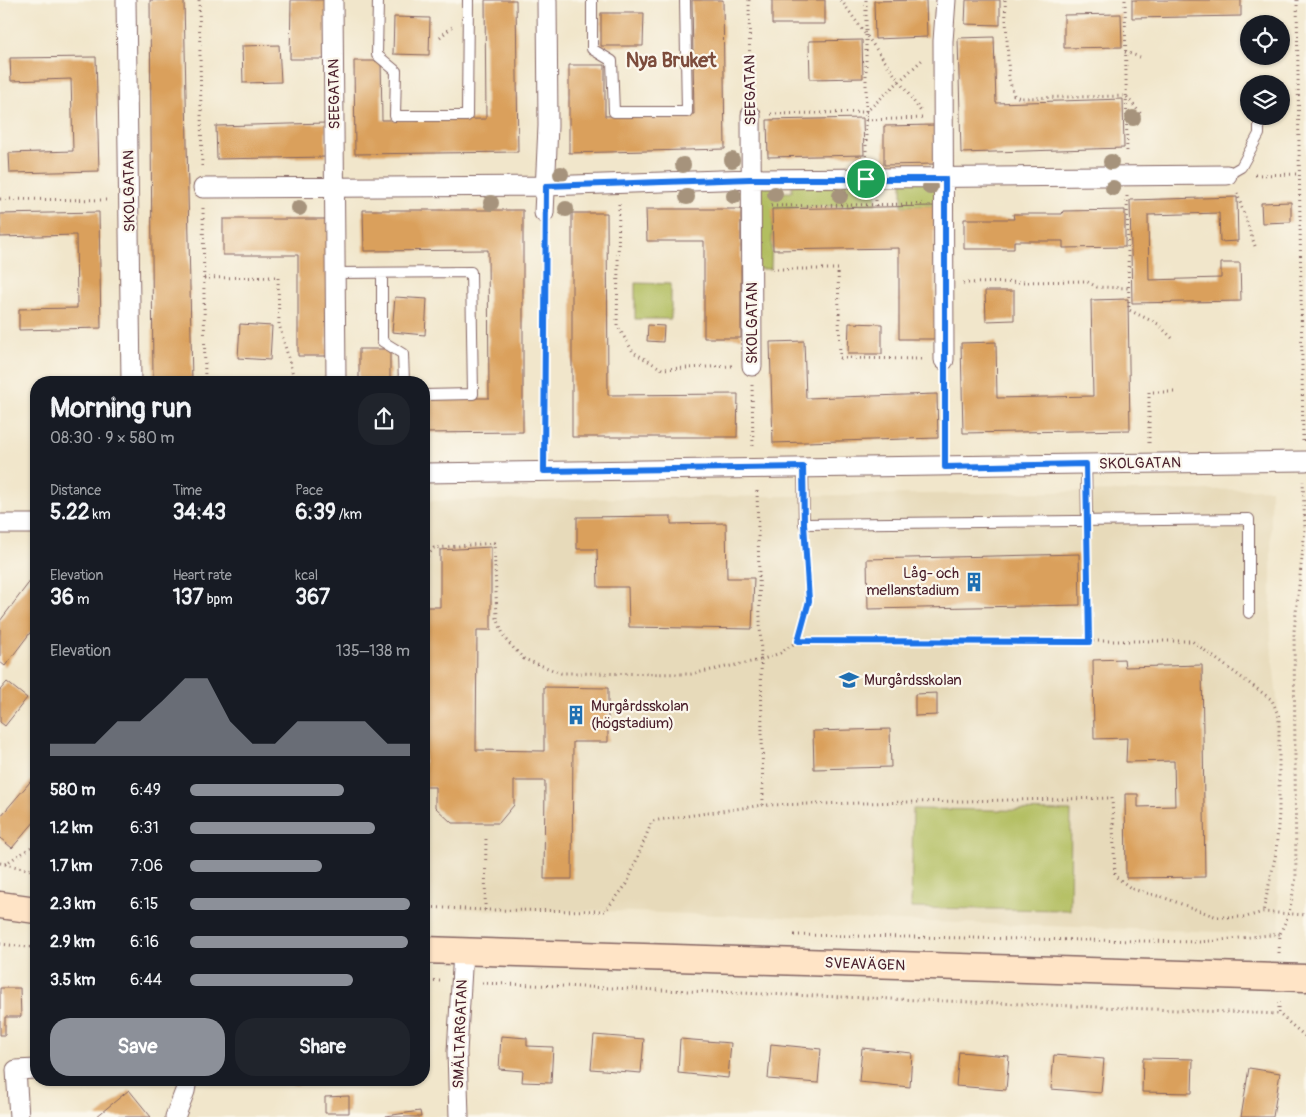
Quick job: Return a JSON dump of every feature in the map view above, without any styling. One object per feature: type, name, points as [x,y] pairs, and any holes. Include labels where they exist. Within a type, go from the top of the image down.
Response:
[{"type":"main road","points":[[0,905],[30,909]]},
{"type":"main road","name":"SVEAVÄGEN","points":[[430,950],[1306,978]]},
{"type":"street","name":"SKOLGATAN","points":[[126,0],[132,376]]},
{"type":"street","name":"SEEGATAN","points":[[333,0],[335,187]]},
{"type":"street","points":[[544,213],[546,186],[547,0]]},
{"type":"street","points":[[944,360],[945,179],[943,41],[946,0]]},
{"type":"street","name":"SEEGATAN","points":[[750,179],[751,115]]},
{"type":"street","points":[[203,188],[546,186],[750,179],[945,179],[1227,175]]},
{"type":"street","name":"SKOLGATAN","points":[[750,179],[752,366]]},
{"type":"street","points":[[335,187],[336,376]]},
{"type":"street","name":"SKOLGATAN","points":[[430,473],[753,467],[945,467],[1306,461]]},
{"type":"street","points":[[0,524],[30,524]]},
{"type":"street","name":"SMÄLTARGATAN","points":[[459,1117],[458,1052],[463,952]]},
{"type":"street","points":[[18,1117],[16,1070],[30,1069]]},
{"type":"street","points":[[175,1117],[186,1086]]},
{"type":"lane","points":[[378,0],[377,55],[396,71],[395,116],[467,116],[468,0]]},
{"type":"lane","points":[[592,0],[592,49],[612,61],[614,112],[686,112],[685,0]]},
{"type":"lane","points":[[1227,175],[1241,167],[1259,134],[1260,125]]},
{"type":"lane","points":[[336,273],[471,272],[473,394],[430,395]]},
{"type":"lane","points":[[382,273],[382,341],[403,354],[404,376]]},
{"type":"lane","points":[[1086,464],[1087,520]]},
{"type":"lane","points":[[803,467],[804,524],[1249,519],[1249,613]]},
{"type":"path","points":[[198,0],[203,188],[205,376]]},
{"type":"path","name":"SEEGATAN","points":[[749,0],[751,115]]},
{"type":"path","points":[[841,0],[925,118],[866,120]]},
{"type":"path","points":[[866,0],[866,179]]},
{"type":"path","points":[[1005,0],[1009,79],[1014,95],[1020,98],[1126,96],[1141,114]]},
{"type":"path","points":[[751,115],[866,112],[943,41]]},
{"type":"path","points":[[1125,52],[1140,57]]},
{"type":"path","points":[[1256,250],[1241,200],[1227,175],[1299,174]]},
{"type":"path","points":[[620,183],[617,325],[633,352],[662,369],[752,366]]},
{"type":"path","points":[[0,199],[130,200]]},
{"type":"path","points":[[793,205],[926,204]]},
{"type":"path","points":[[544,213],[544,471]]},
{"type":"path","points":[[752,269],[838,269],[840,358],[944,360],[945,467]]},
{"type":"path","points":[[204,278],[278,277],[279,324],[292,376]]},
{"type":"path","points":[[945,284],[1086,281],[1097,287],[1129,288]]},
{"type":"path","name":"SKOLGATAN","points":[[752,366],[753,467]]},
{"type":"path","points":[[1149,463],[1149,392],[1174,392]]},
{"type":"path","points":[[753,467],[757,494],[763,805]]},
{"type":"path","points":[[1087,520],[1089,642]]},
{"type":"path","points":[[798,641],[809,601],[804,524]]},
{"type":"path","points":[[430,553],[434,548],[494,543],[496,618],[504,639],[524,659],[561,673],[692,674],[761,660],[780,653],[798,641],[1192,641],[1272,700],[1279,717],[1279,813],[1276,853],[1263,912]]},
{"type":"path","points":[[430,907],[485,910],[605,911],[627,884],[652,821],[763,805],[1112,798],[1115,876],[1132,889],[1165,898],[1217,917],[1246,917],[1263,912],[1306,914]]},
{"type":"path","points":[[485,910],[486,838]]},
{"type":"path","points":[[5,864],[30,848]]},
{"type":"path","points":[[0,863],[30,869]]},
{"type":"path","points":[[790,934],[1200,942],[1280,934]]},
{"type":"path","points":[[0,944],[30,947]]},
{"type":"path","points":[[430,980],[1279,1014]]},
{"type":"shaded area","name":"Murgårdsskolan","points":[[1271,489],[1271,642],[1279,717],[1276,853],[1280,934],[605,911],[485,910],[430,907],[430,501]]},
{"type":"green space","points":[[750,179],[780,179],[780,192],[792,192],[792,179],[876,179],[876,204],[773,209],[771,269],[752,269]]},
{"type":"green space","points":[[902,179],[945,179],[945,206],[902,206]]},
{"type":"green space","points":[[635,283],[671,284],[671,319],[635,319]]},
{"type":"green space","points":[[913,809],[1071,811],[1070,910],[911,908]]},
{"type":"building","points":[[150,0],[184,0],[192,376],[153,376]]},
{"type":"building","points":[[291,0],[327,0],[326,59],[290,59]]},
{"type":"building","points":[[485,0],[516,0],[518,152],[355,154],[354,61],[381,61],[382,120],[486,119]]},
{"type":"building","points":[[692,0],[723,0],[725,149],[569,153],[569,65],[605,65],[605,116],[694,114]]},
{"type":"building","points":[[772,0],[825,0],[825,24],[772,24]]},
{"type":"building","points":[[926,0],[927,37],[875,39],[874,1]]},
{"type":"building","points":[[966,0],[1000,0],[1000,25],[965,24]]},
{"type":"building","points":[[1132,0],[1241,0],[1240,16],[1132,18]]},
{"type":"building","points":[[601,13],[644,13],[643,46],[601,46]]},
{"type":"building","points":[[1121,14],[1122,47],[1064,48],[1064,15]]},
{"type":"building","points":[[394,17],[430,18],[429,55],[393,54]]},
{"type":"building","points":[[994,37],[996,103],[1123,99],[1124,148],[961,153],[958,38]]},
{"type":"building","points":[[862,40],[863,78],[810,79],[809,41]]},
{"type":"building","points":[[279,45],[281,82],[243,83],[242,46]]},
{"type":"building","points":[[96,57],[99,171],[10,173],[9,153],[73,151],[71,79],[11,81],[10,58]]},
{"type":"building","points":[[863,118],[864,155],[768,157],[767,120]]},
{"type":"building","points":[[326,123],[326,157],[217,159],[216,126]]},
{"type":"building","points":[[934,125],[935,164],[884,165],[884,126]]},
{"type":"building","points":[[1237,197],[1238,241],[1220,242],[1219,213],[1148,215],[1149,280],[1221,278],[1221,263],[1240,263],[1241,301],[1132,303],[1130,200]]},
{"type":"building","points":[[1291,202],[1291,222],[1262,223],[1261,203]]},
{"type":"building","points":[[934,206],[935,339],[899,339],[899,248],[773,250],[772,209]]},
{"type":"building","points":[[646,209],[741,209],[741,338],[704,338],[704,241],[647,241]]},
{"type":"building","points":[[363,210],[523,210],[523,432],[430,433],[430,398],[489,398],[488,250],[364,251]]},
{"type":"building","points":[[1125,210],[1125,247],[1063,248],[1063,241],[1014,241],[1014,249],[964,249],[964,219],[1014,219],[1013,214],[1062,214],[1063,211]]},
{"type":"building","points":[[99,212],[101,328],[19,330],[19,309],[77,308],[76,235],[0,237],[0,214]]},
{"type":"building","points":[[572,213],[607,213],[608,395],[738,394],[737,437],[572,437]]},
{"type":"building","points":[[223,219],[328,219],[327,356],[298,356],[298,255],[223,255]]},
{"type":"building","points":[[985,291],[1014,291],[1014,320],[986,321]]},
{"type":"building","points":[[395,297],[427,299],[425,335],[392,332]]},
{"type":"building","points":[[1128,299],[1130,430],[963,433],[961,343],[996,342],[997,398],[1093,396],[1091,300]]},
{"type":"building","points":[[849,323],[882,324],[882,354],[848,354]]},
{"type":"building","points":[[240,324],[272,326],[270,360],[238,358]]},
{"type":"building","points":[[648,325],[664,326],[663,342],[647,341]]},
{"type":"building","points":[[804,341],[806,398],[937,394],[938,438],[773,443],[770,342]]},
{"type":"building","points":[[359,349],[390,349],[390,376],[359,376]]},
{"type":"building","points":[[671,516],[671,524],[726,523],[727,578],[754,578],[752,629],[629,627],[628,587],[598,587],[597,549],[577,549],[577,517]]},
{"type":"building","name":"Murgårdsskolan (högstadium)","points":[[491,547],[491,630],[477,630],[476,750],[544,751],[544,687],[608,688],[608,742],[573,742],[572,879],[544,879],[545,781],[514,781],[514,805],[499,823],[452,823],[435,807],[435,787],[430,787],[430,607],[440,607],[440,550]]},
{"type":"building","name":"Låg- och mellanstadium","points":[[1079,554],[1080,605],[868,609],[867,559]]},
{"type":"building","points":[[30,581],[30,633],[5,666],[0,662],[0,621]]},
{"type":"building","points":[[1124,659],[1125,667],[1202,665],[1205,877],[1126,878],[1125,794],[1138,794],[1138,807],[1175,806],[1174,761],[1126,762],[1127,738],[1094,739],[1093,660]]},
{"type":"building","points":[[7,682],[27,698],[5,726],[0,722],[0,690]]},
{"type":"building","points":[[937,693],[937,715],[915,716],[915,694]]},
{"type":"building","points":[[890,729],[891,767],[814,769],[813,731]]},
{"type":"building","points":[[30,782],[30,827],[12,848],[0,838],[0,817]]},
{"type":"building","points":[[0,988],[20,988],[21,1017],[5,1017],[5,1035],[0,1035]]},
{"type":"building","points":[[594,1035],[644,1039],[641,1073],[591,1069]]},
{"type":"building","points":[[501,1036],[527,1038],[527,1046],[553,1047],[551,1083],[522,1082],[523,1071],[499,1069]]},
{"type":"building","points":[[680,1039],[731,1043],[728,1078],[678,1073]]},
{"type":"building","points":[[771,1044],[821,1049],[818,1083],[768,1079]]},
{"type":"building","points":[[862,1048],[912,1053],[910,1087],[859,1082]]},
{"type":"building","points":[[959,1052],[1009,1056],[1006,1090],[956,1086]]},
{"type":"building","points":[[1054,1055],[1104,1059],[1101,1093],[1051,1089]]},
{"type":"building","points":[[1143,1058],[1193,1059],[1192,1093],[1142,1092]]},
{"type":"building","points":[[1249,1068],[1280,1073],[1273,1117],[1241,1117]]},
{"type":"building","points":[[129,1090],[151,1117],[96,1117]]},
{"type":"building","points":[[349,1096],[349,1113],[325,1113],[325,1097]]},
{"type":"building","points":[[420,1111],[421,1117],[386,1117],[386,1116]]},
{"type":"place","name":"Låg- och mellanstadium","points":[[974,582]]},
{"type":"place","name":"Murgårdsskolan","points":[[849,680]]},
{"type":"place","name":"Murgårdsskolan (högstadium)","points":[[576,715]]},
{"type":"district","name":"Nya Bruket","points":[[671,60]]},
{"type":"route","points":[[750,179],[866,179],[945,179],[945,467],[1086,464],[1089,642],[798,641],[806,619],[809,601],[804,524],[803,467],[544,471],[544,213],[546,186],[750,179]]}]
